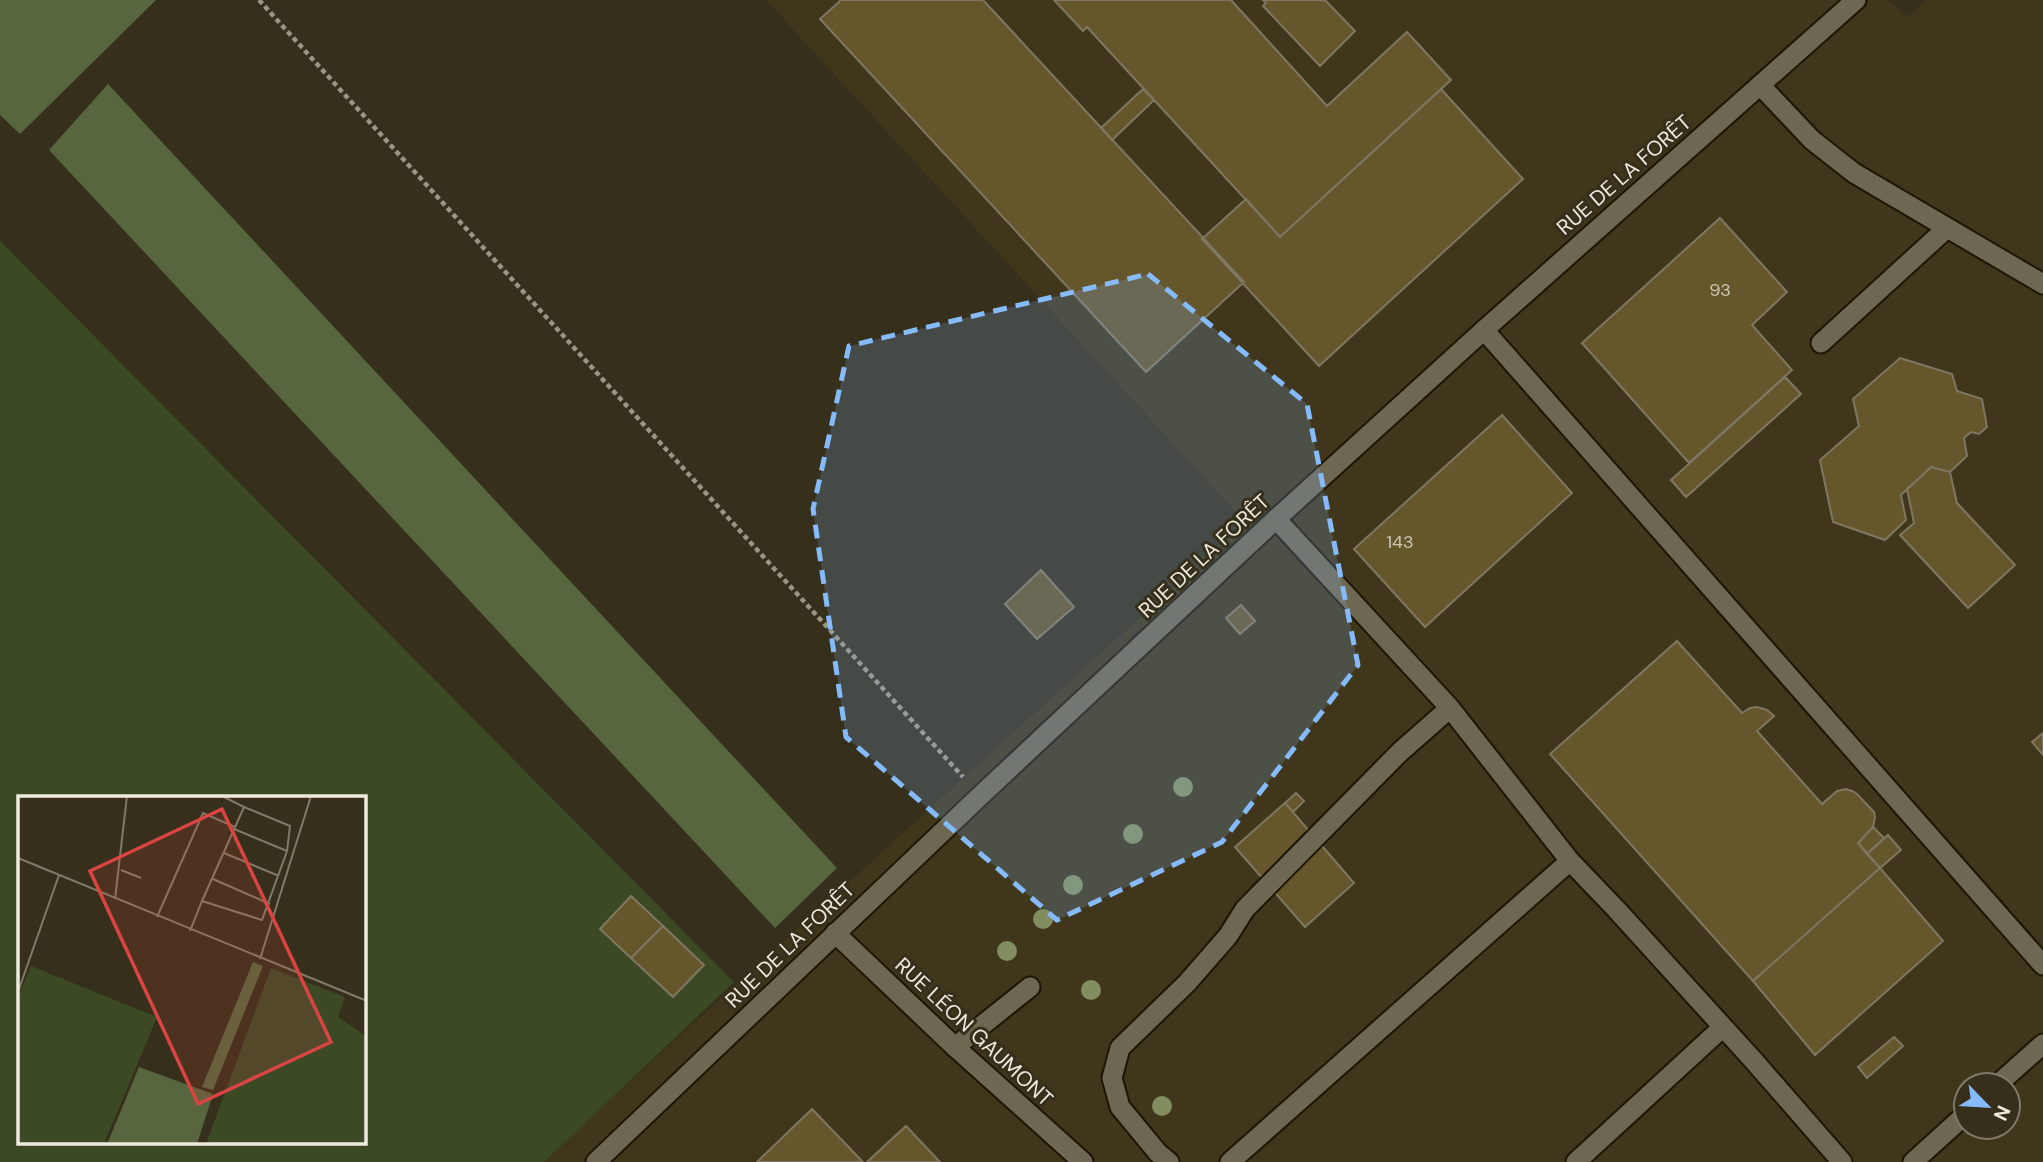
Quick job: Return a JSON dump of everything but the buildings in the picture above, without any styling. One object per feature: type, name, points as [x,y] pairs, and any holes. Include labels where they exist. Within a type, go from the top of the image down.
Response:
[{"type":"street","name":"RUE DE LA FORÊT","points":[[596,1162],[835,933],[1276,519],[1856,0]]},
{"type":"street","points":[[1761,86],[1812,140],[1854,173],[2043,284]]},
{"type":"street","points":[[1821,343],[1947,228]]},
{"type":"street","points":[[1484,331],[2043,965]]},
{"type":"street","points":[[1276,519],[1450,708],[1570,861],[1723,1027],[1842,1162]]},
{"type":"street","points":[[1169,1162],[1158,1153],[1120,1107],[1112,1077],[1120,1048],[1186,983],[1227,936],[1245,909],[1400,752],[1450,708]]},
{"type":"street","points":[[1230,1162],[1570,861]]},
{"type":"street","name":"RUE LÉON GAUMONT","points":[[835,933],[955,1048],[1083,1162]]},
{"type":"street","points":[[955,1048],[1030,987]]},
{"type":"street","points":[[1576,1162],[1723,1027]]},
{"type":"street","points":[[2013,1071],[2043,1044]]},
{"type":"street","points":[[1913,1162],[1952,1127]]},
{"type":"path","points":[[259,0],[980,796]]},
{"type":"highlighted area","points":[[1148,274],[1307,404],[1358,665],[1222,842],[1057,920],[846,737],[813,509],[849,346]]},
{"type":"shaded area","points":[[766,0],[1888,0],[1907,17],[1926,0],[2043,0],[2043,1162],[541,1162],[1245,522]]},
{"type":"green space","points":[[0,0],[156,0],[20,134],[0,115]]},
{"type":"green space","points":[[108,84],[837,868],[775,928],[49,150]]},
{"type":"green space","points":[[0,241],[734,982],[544,1162],[0,1162]]}]
